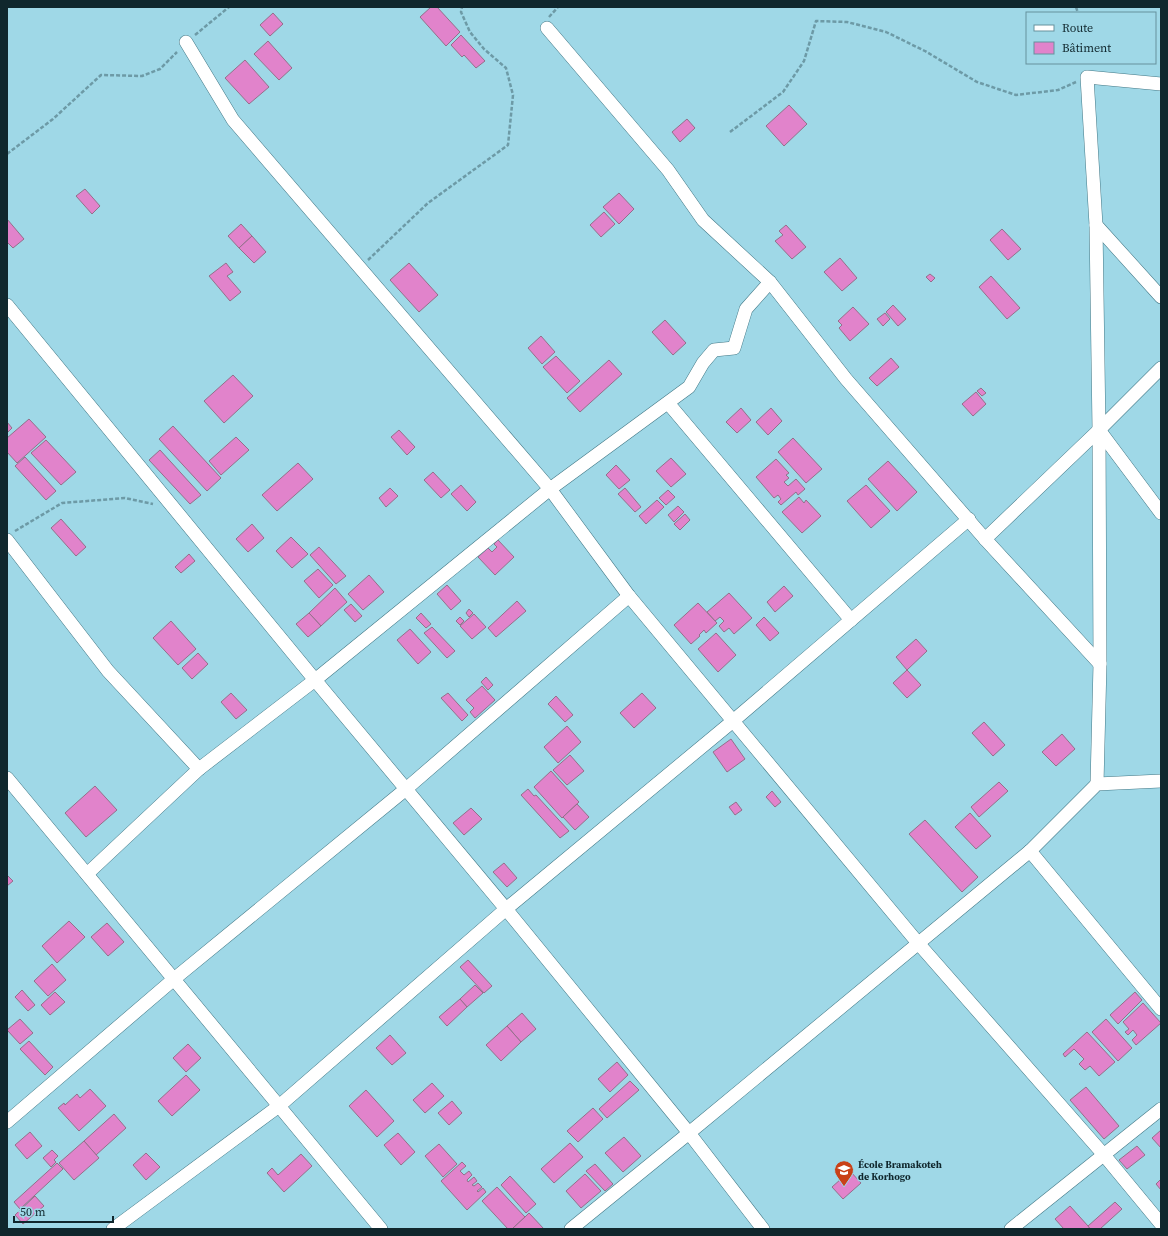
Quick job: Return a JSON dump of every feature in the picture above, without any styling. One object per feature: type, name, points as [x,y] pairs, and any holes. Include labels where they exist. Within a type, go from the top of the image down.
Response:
[{"type":"street","points":[[547,28],[668,170],[703,220],[770,282],[846,379],[985,538],[1100,664]]},
{"type":"street","points":[[186,42],[233,120],[550,489],[629,596],[918,944],[1104,1155],[1161,1224]]},
{"type":"street","points":[[1097,784],[1100,664],[1099,430],[1096,225],[1087,77],[1161,84]]},
{"type":"street","points":[[1096,225],[1161,297]]},
{"type":"street","points":[[87,874],[199,769],[315,680],[550,489],[688,388],[703,363],[714,350],[734,348],[746,309],[770,282]]},
{"type":"street","points":[[7,305],[315,680],[506,909],[689,1133],[763,1229]]},
{"type":"street","points":[[985,538],[1099,430],[1161,368]]},
{"type":"street","points":[[668,403],[851,620]]},
{"type":"street","points":[[1099,430],[1161,513]]},
{"type":"street","points":[[113,1229],[279,1106],[506,909],[733,721],[969,519]]},
{"type":"street","points":[[10,536],[108,671],[199,769]]},
{"type":"street","points":[[7,1122],[174,979],[406,789],[629,596]]},
{"type":"street","points":[[7,778],[381,1229]]},
{"type":"street","points":[[571,1229],[1030,851],[1097,784],[1161,781]]},
{"type":"street","points":[[1030,851],[1161,1009]]},
{"type":"street","points":[[1011,1229],[1161,1110]]},
{"type":"path","points":[[7,154],[54,118],[100,75],[142,76],[160,69],[186,42],[228,7]]},
{"type":"path","points":[[360,268],[428,202],[508,145],[513,95],[506,68],[484,49],[470,32],[461,12],[462,7]]},
{"type":"path","points":[[730,132],[783,92],[804,61],[816,20],[847,22],[886,32],[925,51],[977,82],[1016,95],[1058,90],[1087,77]]},
{"type":"path","points":[[10,536],[62,503],[125,498],[174,508]]},
{"type":"building","points":[[431,7],[437,7],[460,32],[446,46],[420,17]]},
{"type":"building","points":[[273,13],[283,24],[270,36],[260,25]]},
{"type":"building","points":[[461,35],[485,61],[476,68],[464,55],[462,57],[451,45]]},
{"type":"building","points":[[268,41],[292,68],[279,80],[254,54]]},
{"type":"building","points":[[245,60],[269,87],[249,104],[225,78]]},
{"type":"building","points":[[789,105],[807,124],[784,146],[766,126]]},
{"type":"building","points":[[687,119],[695,128],[680,142],[672,132]]},
{"type":"building","points":[[85,189],[100,206],[92,214],[76,196]]},
{"type":"building","points":[[619,193],[634,209],[619,224],[603,207]]},
{"type":"building","points":[[604,212],[615,224],[601,237],[590,225]]},
{"type":"building","points":[[7,219],[24,239],[13,248],[7,242]]},
{"type":"building","points":[[241,224],[252,236],[239,248],[228,236]]},
{"type":"building","points":[[786,225],[806,247],[792,259],[775,241],[783,235],[779,231]]},
{"type":"building","points":[[1002,229],[1021,249],[1008,260],[990,240]]},
{"type":"building","points":[[252,236],[266,252],[254,263],[239,248]]},
{"type":"building","points":[[840,258],[857,278],[842,291],[824,272]]},
{"type":"building","points":[[226,263],[233,272],[227,276],[241,292],[230,301],[209,276]]},
{"type":"building","points":[[409,263],[438,295],[419,312],[390,280]]},
{"type":"building","points":[[930,274],[935,278],[931,282],[926,277]]},
{"type":"building","points":[[991,276],[1020,308],[1007,319],[979,287]]},
{"type":"building","points":[[893,305],[906,319],[898,326],[886,312]]},
{"type":"building","points":[[853,307],[869,324],[850,341],[839,328],[842,325],[838,321]]},
{"type":"building","points":[[885,313],[890,319],[883,326],[877,319]]},
{"type":"building","points":[[665,320],[686,343],[673,355],[652,332]]},
{"type":"building","points":[[541,336],[555,352],[542,364],[528,348]]},
{"type":"building","points":[[556,356],[580,381],[567,393],[543,367]]},
{"type":"building","points":[[891,358],[899,367],[877,386],[869,378]]},
{"type":"building","points":[[609,360],[622,374],[580,412],[567,398]]},
{"type":"building","points":[[233,375],[253,396],[224,423],[204,401]]},
{"type":"building","points":[[981,388],[986,393],[982,396],[977,391]]},
{"type":"building","points":[[976,392],[986,404],[973,416],[962,404]]},
{"type":"building","points":[[741,408],[751,420],[737,433],[726,422]]},
{"type":"building","points":[[771,408],[782,421],[768,435],[756,422]]},
{"type":"building","points":[[29,419],[46,437],[17,463],[7,452],[7,438]]},
{"type":"building","points":[[7,422],[12,428],[7,433]]},
{"type":"building","points":[[173,426],[221,478],[207,491],[159,439]]},
{"type":"building","points":[[399,430],[415,447],[407,455],[391,437]]},
{"type":"building","points":[[236,437],[249,450],[221,475],[209,461]]},
{"type":"building","points":[[793,438],[822,469],[806,483],[778,452]]},
{"type":"building","points":[[46,440],[76,472],[61,485],[31,453]]},
{"type":"building","points":[[160,450],[201,495],[190,504],[149,460]]},
{"type":"building","points":[[25,457],[56,491],[46,500],[15,466]]},
{"type":"building","points":[[671,458],[686,474],[671,487],[656,471]]},
{"type":"building","points":[[776,459],[789,473],[786,475],[789,478],[784,482],[788,486],[796,479],[805,489],[798,495],[796,492],[781,505],[778,502],[781,499],[778,495],[774,498],[756,477]]},
{"type":"building","points":[[888,461],[917,492],[897,511],[868,479]]},
{"type":"building","points":[[298,463],[313,479],[277,511],[262,495]]},
{"type":"building","points":[[616,465],[630,480],[619,489],[606,475]]},
{"type":"building","points":[[433,472],[450,490],[441,498],[424,480]]},
{"type":"building","points":[[461,485],[476,502],[467,511],[451,494]]},
{"type":"building","points":[[866,485],[890,511],[871,528],[847,501]]},
{"type":"building","points":[[390,488],[398,496],[386,507],[379,498]]},
{"type":"building","points":[[625,488],[641,507],[635,512],[618,494]]},
{"type":"building","points":[[668,490],[675,497],[666,505],[659,498]]},
{"type":"building","points":[[799,497],[804,503],[806,500],[821,516],[802,533],[782,512]]},
{"type":"building","points":[[657,500],[664,507],[646,524],[639,516]]},
{"type":"building","points":[[678,506],[684,512],[674,522],[668,515]]},
{"type":"building","points":[[685,514],[690,520],[680,530],[674,524]]},
{"type":"building","points":[[61,519],[86,547],[76,556],[51,528]]},
{"type":"building","points":[[252,524],[264,538],[248,552],[236,539]]},
{"type":"building","points":[[291,537],[308,554],[292,568],[276,551]]},
{"type":"building","points":[[498,540],[514,557],[495,575],[478,557],[488,548],[492,552],[497,547],[494,544]]},
{"type":"building","points":[[319,547],[346,576],[336,584],[310,555]]},
{"type":"building","points":[[189,554],[195,561],[181,573],[175,567]]},
{"type":"building","points":[[318,569],[333,585],[319,598],[304,581]]},
{"type":"building","points":[[369,575],[384,592],[363,610],[348,594]]},
{"type":"building","points":[[447,585],[461,601],[451,610],[437,594]]},
{"type":"building","points":[[784,586],[793,596],[775,612],[767,602]]},
{"type":"building","points":[[335,588],[347,602],[321,626],[309,613]]},
{"type":"building","points":[[729,593],[752,618],[734,634],[729,628],[724,632],[719,626],[724,621],[720,617],[715,621],[707,612]]},
{"type":"building","points":[[517,601],[526,611],[496,637],[488,628]]},
{"type":"building","points":[[698,603],[717,623],[706,633],[704,630],[691,644],[674,625]]},
{"type":"building","points":[[351,604],[362,616],[355,622],[344,610]]},
{"type":"building","points":[[469,609],[473,613],[469,617],[466,613]]},
{"type":"building","points":[[309,613],[321,626],[308,637],[296,624]]},
{"type":"building","points":[[421,613],[431,624],[426,628],[416,618]]},
{"type":"building","points":[[474,614],[486,627],[472,639],[460,626]]},
{"type":"building","points":[[460,617],[464,621],[460,625],[456,621]]},
{"type":"building","points":[[764,617],[779,633],[770,641],[756,625]]},
{"type":"building","points":[[171,621],[196,649],[178,665],[153,638]]},
{"type":"building","points":[[432,627],[455,651],[447,658],[424,633]]},
{"type":"building","points":[[410,629],[431,652],[418,664],[397,640]]},
{"type":"building","points":[[716,633],[736,655],[718,672],[698,649]]},
{"type":"building","points":[[916,639],[927,651],[907,670],[896,657]]},
{"type":"building","points":[[198,653],[208,664],[192,679],[182,668]]},
{"type":"building","points":[[907,670],[921,685],[907,698],[893,683]]},
{"type":"building","points":[[486,677],[493,685],[488,690],[481,682]]},
{"type":"building","points":[[482,686],[495,700],[475,718],[470,712],[474,708],[466,700]]},
{"type":"building","points":[[231,693],[247,710],[236,719],[221,702]]},
{"type":"building","points":[[448,693],[468,715],[462,721],[441,698]]},
{"type":"building","points":[[642,693],[656,708],[634,728],[620,713]]},
{"type":"building","points":[[556,696],[573,715],[565,722],[548,704]]},
{"type":"building","points":[[984,722],[1005,745],[993,756],[972,733]]},
{"type":"building","points":[[567,726],[581,742],[558,763],[544,747]]},
{"type":"building","points":[[1062,734],[1075,749],[1056,766],[1042,752]]},
{"type":"building","points":[[731,739],[745,759],[727,772],[713,752]]},
{"type":"building","points":[[570,755],[584,771],[567,785],[553,770]]},
{"type":"building","points":[[551,771],[579,802],[562,818],[534,787]]},
{"type":"building","points":[[999,782],[1008,791],[979,817],[971,807]]},
{"type":"building","points":[[95,786],[117,810],[86,837],[65,813]]},
{"type":"building","points":[[528,789],[534,796],[536,795],[569,831],[560,838],[521,795]]},
{"type":"building","points":[[772,791],[781,802],[775,807],[766,797]]},
{"type":"building","points":[[736,802],[742,810],[735,815],[729,807]]},
{"type":"building","points":[[577,804],[589,817],[575,830],[563,817]]},
{"type":"building","points":[[471,808],[482,819],[464,835],[453,823]]},
{"type":"building","points":[[970,813],[991,836],[976,849],[955,827]]},
{"type":"building","points":[[925,820],[978,877],[962,892],[909,834]]},
{"type":"building","points":[[504,863],[517,878],[507,887],[493,872]]},
{"type":"building","points":[[7,875],[13,881],[7,886]]},
{"type":"building","points":[[69,921],[85,937],[57,963],[42,946]]},
{"type":"building","points":[[107,923],[124,942],[108,956],[91,937]]},
{"type":"building","points":[[468,960],[492,986],[484,993],[460,967]]},
{"type":"building","points":[[52,964],[66,980],[48,996],[34,981]]},
{"type":"building","points":[[475,985],[483,993],[467,1007],[460,999]]},
{"type":"building","points":[[22,990],[35,1005],[28,1011],[15,997]]},
{"type":"building","points":[[55,992],[65,1002],[50,1015],[41,1005]]},
{"type":"building","points":[[1135,992],[1142,1000],[1118,1024],[1110,1015]]},
{"type":"building","points":[[460,999],[467,1007],[447,1026],[439,1017]]},
{"type":"building","points":[[1143,1003],[1161,1023],[1136,1045],[1132,1040],[1137,1035],[1133,1030],[1128,1035],[1125,1032],[1129,1029],[1123,1022]]},
{"type":"building","points":[[522,1013],[536,1029],[521,1042],[507,1026]]},
{"type":"building","points":[[20,1019],[33,1033],[20,1044],[7,1030]]},
{"type":"building","points":[[1106,1019],[1132,1048],[1118,1061],[1092,1032]]},
{"type":"building","points":[[507,1026],[521,1042],[501,1061],[486,1045]]},
{"type":"building","points":[[1087,1032],[1115,1062],[1099,1076],[1090,1066],[1085,1070],[1079,1064],[1084,1059],[1074,1049],[1065,1057],[1063,1054]]},
{"type":"building","points":[[390,1035],[406,1053],[392,1065],[376,1048]]},
{"type":"building","points":[[29,1041],[53,1067],[45,1075],[20,1049]]},
{"type":"building","points":[[188,1044],[201,1058],[186,1072],[173,1058]]},
{"type":"building","points":[[617,1062],[628,1075],[610,1092],[598,1079]]},
{"type":"building","points":[[186,1075],[200,1090],[172,1116],[158,1101]]},
{"type":"building","points":[[630,1081],[639,1090],[607,1118],[599,1109]]},
{"type":"building","points":[[432,1083],[444,1096],[425,1113],[413,1100]]},
{"type":"building","points":[[1086,1087],[1119,1126],[1104,1139],[1070,1100]]},
{"type":"building","points":[[90,1089],[106,1106],[79,1131],[58,1108],[64,1103],[65,1105],[77,1094],[80,1098]]},
{"type":"building","points":[[366,1090],[394,1121],[377,1137],[349,1106]]},
{"type":"building","points":[[452,1101],[462,1113],[449,1125],[438,1113]]},
{"type":"building","points":[[593,1108],[603,1119],[578,1142],[567,1131]]},
{"type":"building","points":[[114,1114],[126,1128],[96,1155],[84,1141]]},
{"type":"building","points":[[1161,1130],[1161,1148],[1152,1138]]},
{"type":"building","points":[[30,1132],[42,1146],[27,1159],[15,1145]]},
{"type":"building","points":[[398,1133],[415,1152],[401,1165],[384,1145]]},
{"type":"building","points":[[624,1137],[641,1156],[623,1172],[605,1153]]},
{"type":"building","points":[[84,1141],[99,1158],[74,1180],[59,1163]]},
{"type":"building","points":[[570,1143],[583,1157],[554,1183],[541,1169]]},
{"type":"building","points":[[439,1144],[457,1164],[443,1177],[425,1156]]},
{"type":"building","points":[[1137,1146],[1145,1155],[1127,1169],[1119,1160]]},
{"type":"building","points":[[52,1150],[58,1156],[54,1160],[56,1162],[51,1167],[43,1158]]},
{"type":"building","points":[[146,1153],[160,1167],[146,1180],[133,1165]]},
{"type":"building","points":[[301,1154],[312,1166],[284,1192],[267,1173],[272,1168],[278,1175]]},
{"type":"building","points":[[462,1162],[466,1166],[460,1171],[464,1175],[469,1171],[472,1175],[467,1180],[468,1182],[474,1177],[477,1181],[472,1185],[474,1186],[478,1183],[482,1187],[477,1191],[478,1192],[483,1188],[486,1192],[467,1210],[441,1181]]},
{"type":"building","points":[[57,1163],[63,1169],[20,1209],[14,1202]]},
{"type":"building","points":[[595,1164],[613,1184],[605,1191],[586,1171]]},
{"type":"building","points":[[850,1171],[861,1183],[843,1199],[832,1187]]},
{"type":"building","points":[[585,1174],[601,1191],[581,1208],[566,1191]]},
{"type":"building","points":[[510,1176],[536,1204],[526,1213],[501,1185]]},
{"type":"building","points":[[1161,1179],[1161,1190],[1156,1184]]},
{"type":"building","points":[[497,1187],[525,1217],[512,1229],[508,1229],[482,1201]]},
{"type":"building","points":[[35,1196],[44,1206],[23,1224],[15,1215]]},
{"type":"building","points":[[1115,1202],[1122,1209],[1100,1229],[1090,1229],[1088,1226]]},
{"type":"building","points":[[1070,1206],[1090,1229],[1064,1229],[1055,1219]]},
{"type":"building","points":[[529,1213],[544,1229],[512,1229],[525,1217]]},
{"type":"place","name":"École Bramakoteh de Korhogo","points":[[844,1187]]}]
